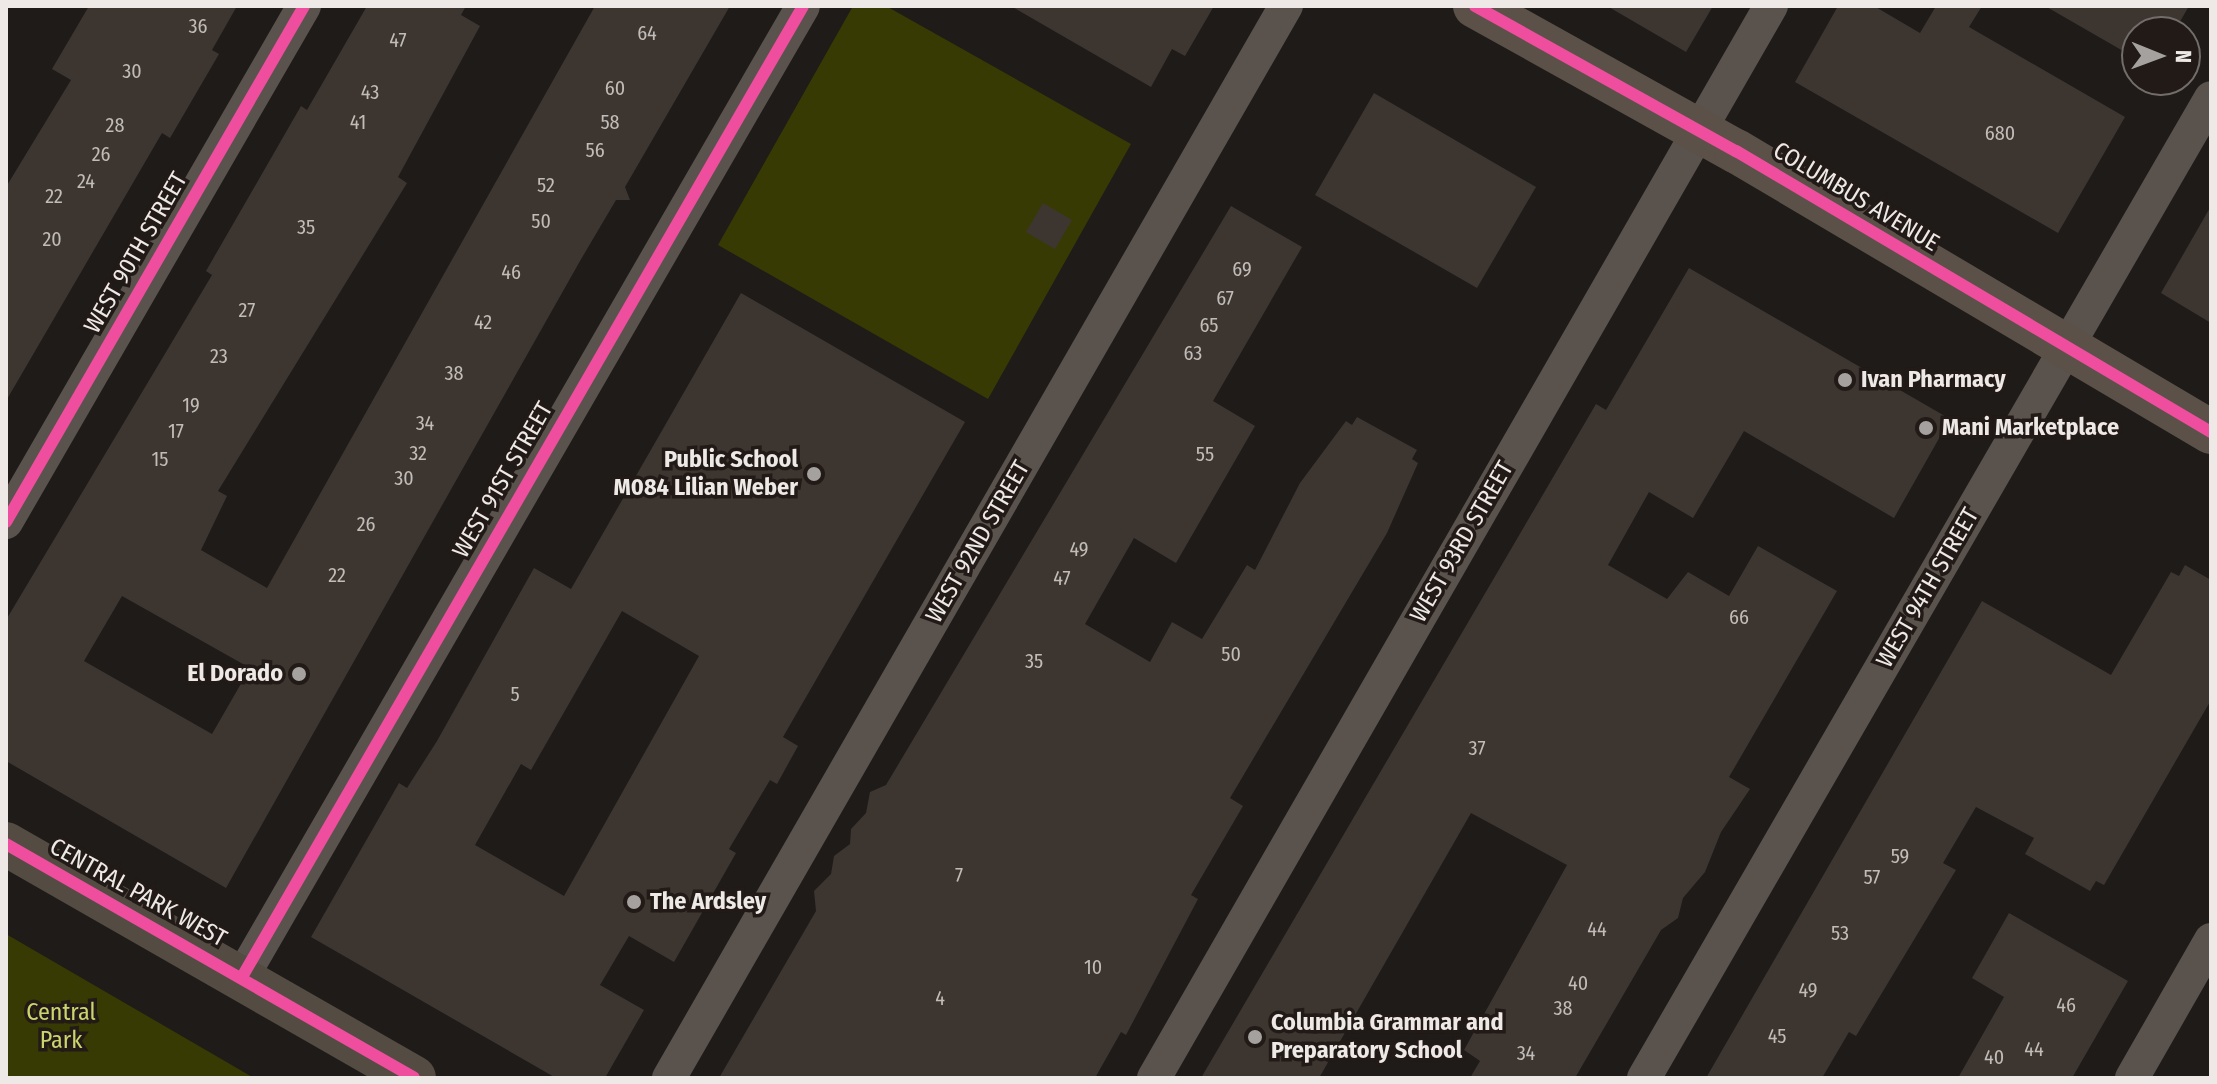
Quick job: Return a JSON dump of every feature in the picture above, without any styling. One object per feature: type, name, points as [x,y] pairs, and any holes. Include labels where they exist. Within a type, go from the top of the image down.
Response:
[{"type":"main road","name":"COLUMBUS AVENUE","points":[[1475,6],[1699,130],[2211,432]]},
{"type":"main road","name":"CENTRAL PARK WEST","points":[[6,844],[414,1078]]},
{"type":"street","name":"WEST 90TH STREET","points":[[6,522],[304,6]]},
{"type":"street","name":"WEST 91ST STREET","points":[[242,977],[803,6]]},
{"type":"street","name":"WEST 92ND STREET","points":[[669,1078],[1286,6]]},
{"type":"street","name":"WEST 93RD STREET","points":[[1154,1078],[1771,6]]},
{"type":"street","name":"WEST 94TH STREET","points":[[1644,1078],[2211,98]]},
{"type":"street","points":[[2132,1078],[2211,940]]},
{"type":"green space","points":[[853,6],[886,6],[1131,144],[988,399],[718,245]]},
{"type":"green space","name":"Central Park","points":[[6,934],[254,1078],[6,1078]]},
{"type":"building","points":[[89,6],[237,6],[212,50],[219,54],[170,138],[162,133],[6,401],[6,187],[71,80],[52,69]]},
{"type":"building","points":[[367,6],[466,6],[461,15],[480,26],[398,177],[407,183],[218,491],[227,496],[201,550],[267,588],[595,6],[730,6],[625,187],[630,200],[616,200],[580,261],[226,888],[6,761],[6,620],[212,275],[206,271],[301,106],[307,110]],"holes":[[[122,596],[250,668],[212,734],[84,661]]]},
{"type":"building","points":[[1011,6],[1214,6],[1185,56],[1172,49],[1151,87]]},
{"type":"building","points":[[1607,6],[1713,6],[1686,52]]},
{"type":"building","points":[[1838,6],[1874,6],[1920,33],[1936,6],[1982,6],[1969,27],[2125,117],[2058,233],[1795,82]]},
{"type":"building","points":[[2045,6],[2189,6],[2183,16],[2121,16],[2121,50]]},
{"type":"building","points":[[1374,93],[1536,187],[1477,288],[1315,195]]},
{"type":"building","points":[[1043,203],[1072,220],[1055,249],[1026,232]]},
{"type":"building","points":[[1231,206],[1302,247],[1213,401],[1255,426],[1176,563],[1134,538],[1085,624],[1150,662],[1172,622],[1202,639],[1247,565],[1255,570],[1300,483],[1346,421],[1352,425],[1357,417],[1417,450],[1412,459],[1418,463],[1387,533],[1230,798],[1243,806],[1191,895],[1198,899],[1126,1035],[1121,1032],[1095,1078],[719,1078],[816,911],[814,891],[831,874],[834,856],[850,844],[851,829],[866,813],[870,792],[886,785]]},
{"type":"building","points":[[2211,206],[2211,323],[2161,293]]},
{"type":"building","points":[[1689,268],[1950,419],[1894,518],[1744,431],[1693,518],[1649,492],[1608,565],[1667,599],[1688,572],[1729,596],[1758,546],[1837,591],[1729,777],[1750,789],[1721,832],[1705,872],[1683,898],[1678,918],[1661,930],[1575,1078],[1470,1078],[1480,1061],[1464,1050],[1567,865],[1471,813],[1319,1078],[1201,1078],[1596,404],[1606,410]]},
{"type":"building","points":[[741,293],[965,422],[783,737],[798,746],[777,784],[770,780],[729,849],[736,853],[674,962],[629,936],[600,985],[644,1010],[605,1078],[556,1078],[311,937],[399,783],[407,788],[437,741],[534,568],[571,589]],"holes":[[[622,611],[699,656],[564,896],[475,845],[521,764],[531,770]]]},
{"type":"building","points":[[2185,565],[2211,580],[2211,700],[2104,885],[2096,881],[2090,891],[2025,854],[2034,838],[1976,807],[1943,863],[1956,870],[1856,1036],[1849,1032],[1822,1078],[1706,1078],[1982,601],[2111,675],[2171,572],[2179,576]]},
{"type":"building","points":[[2009,913],[2128,981],[2072,1078],[1958,1078],[2004,997],[1972,978]]},
{"type":"cycle path","points":[[6,522],[304,6]]},
{"type":"cycle path","points":[[242,977],[803,6]]},
{"type":"cycle path","points":[[1475,6],[1736,151],[2211,432]]},
{"type":"cycle path","points":[[6,844],[414,1078]]},
{"type":"place","name":"Ivan Pharmacy","points":[[1845,380]]},
{"type":"place","name":"Mani Marketplace","points":[[1926,428]]},
{"type":"place","name":"Public School M084 Lilian Weber","points":[[814,474]]},
{"type":"place","name":"El Dorado","points":[[299,674]]},
{"type":"place","name":"The Ardsley","points":[[634,902]]},
{"type":"place","name":"Columbia Grammar and Preparatory School","points":[[1255,1037]]}]
